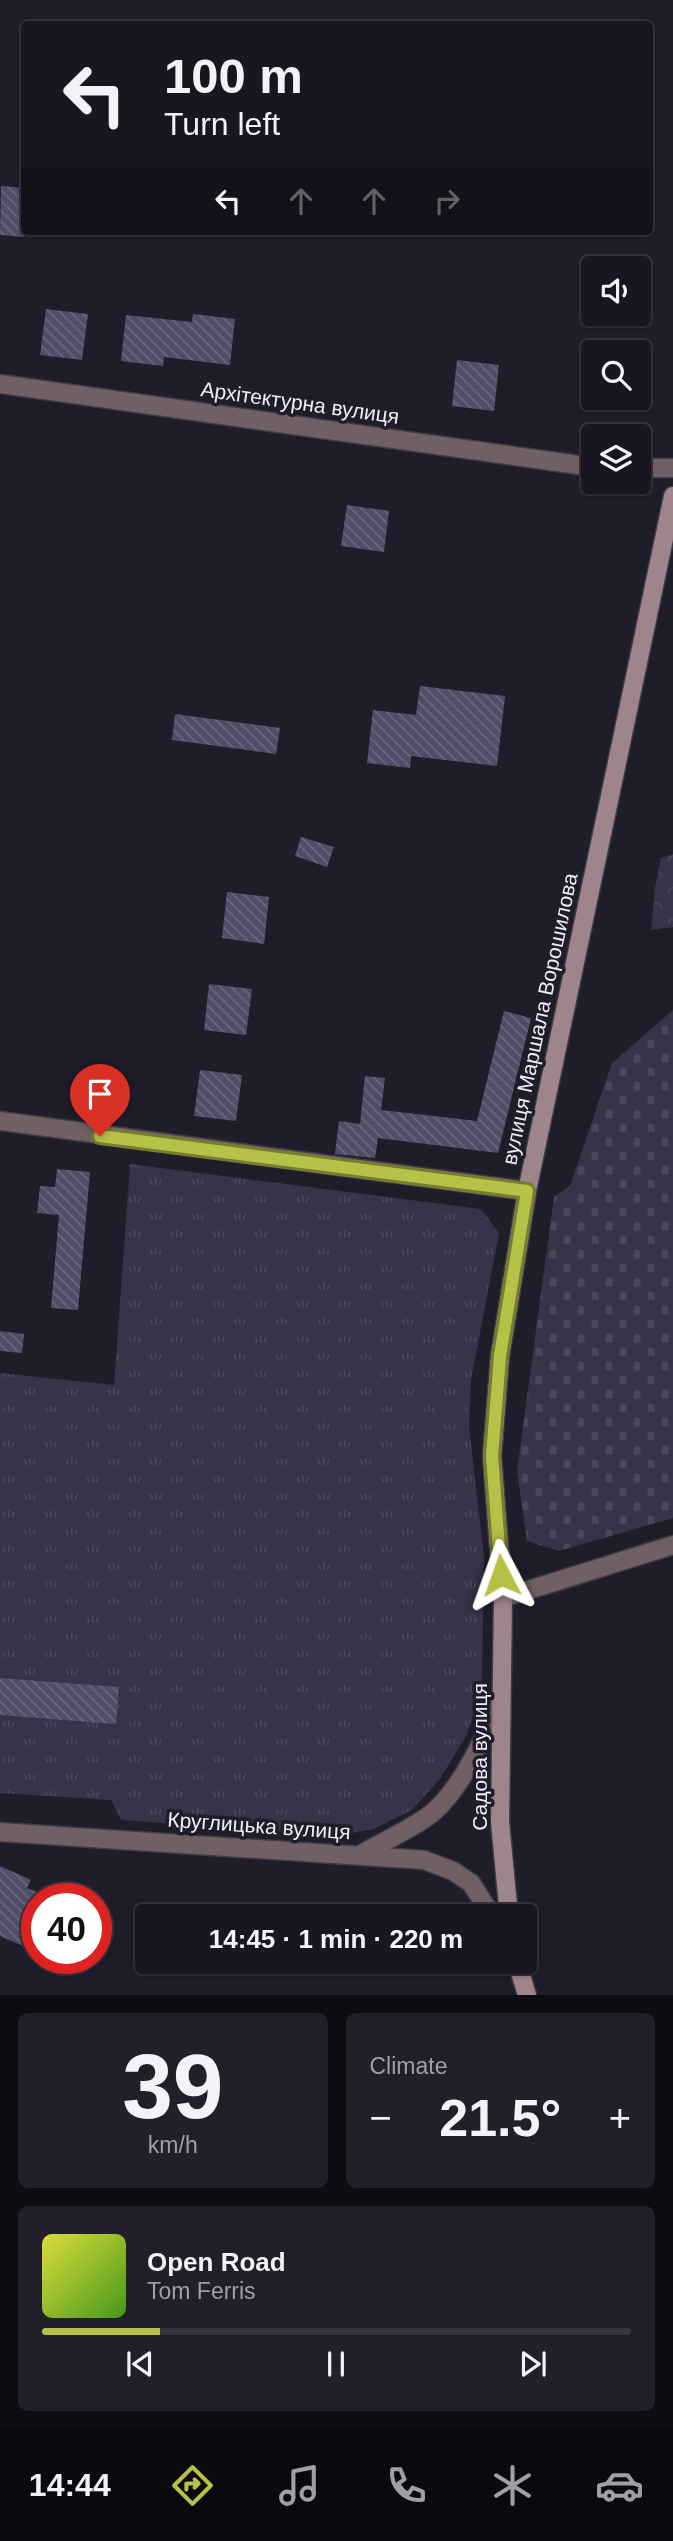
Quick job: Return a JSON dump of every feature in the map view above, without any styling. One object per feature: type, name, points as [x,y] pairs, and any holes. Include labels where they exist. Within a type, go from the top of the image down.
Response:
[{"type":"street","name":"Архітектурна вулиця","points":[[0,384],[581,465]]},
{"type":"street","points":[[651,468],[673,468]]},
{"type":"street","name":"вулиця Маршала Ворошилова","points":[[503,1598],[492,1456],[500,1356],[527,1191],[673,496]]},
{"type":"street","points":[[0,1121],[527,1191]]},
{"type":"street","points":[[503,1598],[673,1545]]},
{"type":"street","name":"Садова вулиця","points":[[503,1598],[500,1822],[508,1904]]},
{"type":"street","points":[[360,1855],[432,1813],[458,1783],[478,1749],[503,1695]]},
{"type":"street","name":"Круглицька вулиця","points":[[0,1832],[424,1860],[453,1871],[471,1883],[484,1904]]},
{"type":"street","points":[[520,1974],[527,1995]]},
{"type":"green space","points":[[673,854],[673,927],[651,930],[661,858]]},
{"type":"green space","points":[[673,1010],[673,1518],[559,1551],[527,1541],[517,1471],[554,1197],[570,1186],[612,1063]]},
{"type":"green space","points":[[130,1164],[481,1209],[499,1233],[471,1380],[469,1427],[484,1556],[482,1678],[476,1709],[466,1736],[440,1779],[412,1810],[374,1829],[336,1836],[121,1820],[111,1800],[0,1793],[0,1373],[114,1385]]},
{"type":"building","points":[[1,186],[21,188],[21,235],[24,237],[0,235]]},
{"type":"building","points":[[46,309],[88,314],[82,360],[40,355]]},
{"type":"building","points":[[193,314],[235,319],[230,365],[164,357],[163,366],[121,361],[126,315],[192,322]]},
{"type":"building","points":[[457,360],[499,365],[494,411],[452,406]]},
{"type":"building","points":[[347,505],[389,511],[384,552],[341,546]]},
{"type":"building","points":[[420,686],[505,696],[497,766],[411,756],[410,768],[367,763],[373,710],[416,715]]},
{"type":"building","points":[[175,714],[280,728],[276,754],[172,740]]},
{"type":"building","points":[[301,837],[334,847],[327,867],[295,856]]},
{"type":"building","points":[[227,892],[269,897],[264,944],[222,938]]},
{"type":"building","points":[[209,984],[252,989],[246,1035],[204,1030]]},
{"type":"building","points":[[504,1011],[531,1018],[498,1153],[378,1138],[375,1158],[335,1154],[339,1121],[360,1124],[365,1076],[385,1078],[381,1110],[477,1121]]},
{"type":"building","points":[[200,1070],[242,1075],[236,1121],[194,1116]]},
{"type":"building","points":[[57,1169],[90,1172],[78,1310],[51,1308],[59,1215],[37,1213],[40,1186],[55,1187]]},
{"type":"building","points":[[0,1331],[24,1334],[22,1353],[0,1351]]},
{"type":"building","points":[[0,1678],[119,1687],[116,1724],[0,1715]]},
{"type":"building","points":[[0,1866],[31,1880],[30,1883],[21,1883],[21,1945],[0,1936]]},
{"type":"route","points":[[100,1136],[527,1191],[500,1356],[492,1456],[501,1575]]}]
